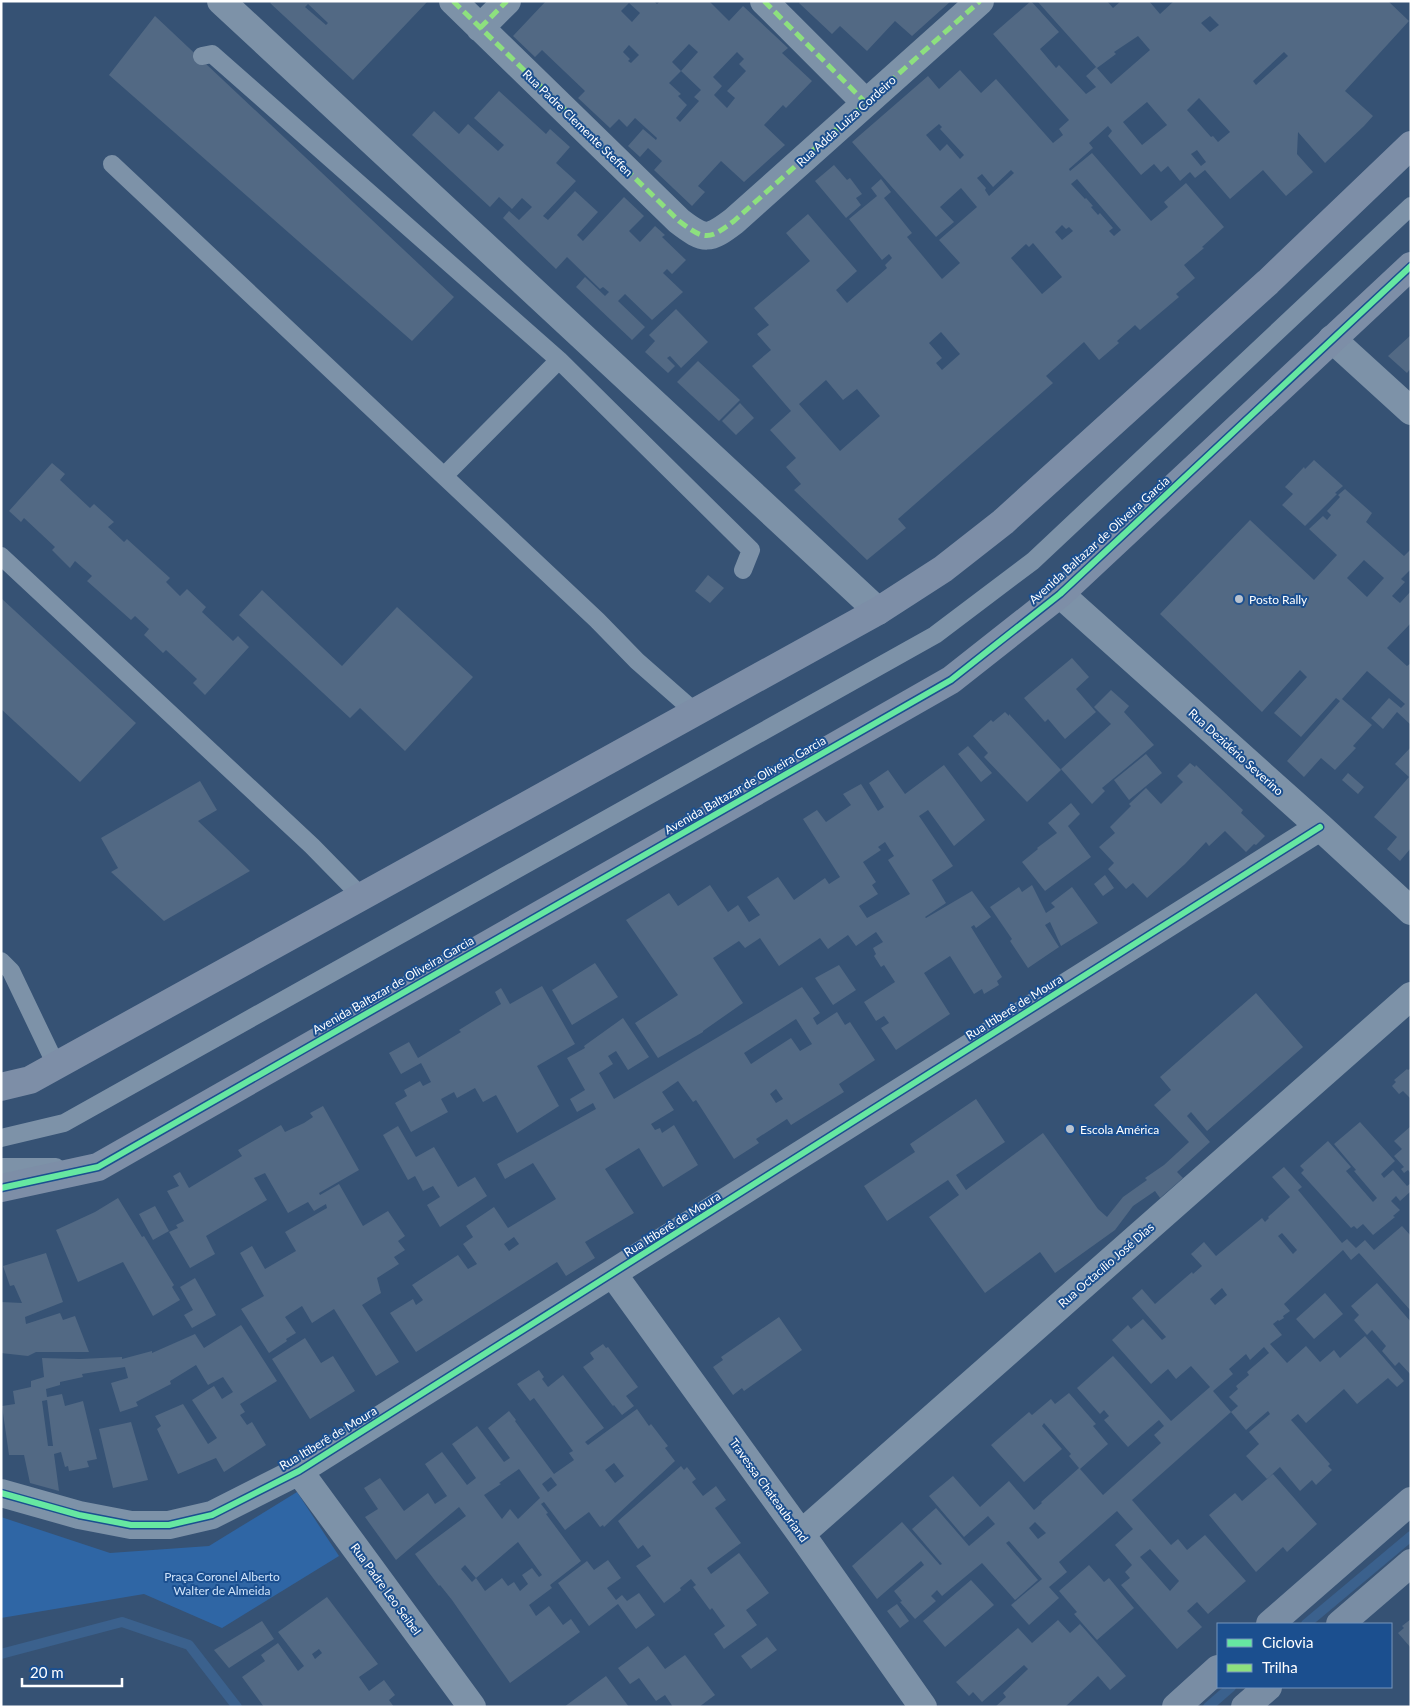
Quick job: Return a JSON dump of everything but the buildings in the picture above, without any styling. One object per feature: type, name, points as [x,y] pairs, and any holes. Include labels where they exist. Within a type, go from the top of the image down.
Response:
[{"type":"main road","points":[[1,1087],[30,1080],[878,612],[943,569],[1003,522],[1268,282],[1411,146]]},
{"type":"main road","name":"Avenida Baltazar de Oliveira Garcia","points":[[1,1188],[98,1167],[951,680],[1060,594],[1411,266]]},
{"type":"street","points":[[221,1],[878,612]]},
{"type":"street","name":"Rua Padre Clemente Steffen","points":[[453,1],[679,222],[694,232],[708,237]]},
{"type":"street","points":[[480,28],[507,1]]},
{"type":"street","points":[[764,1],[866,103]]},
{"type":"street","name":"Rua Adda Luiza Cordeiro","points":[[708,237],[719,232],[734,221],[980,1]]},
{"type":"street","points":[[1332,340],[1411,411]]},
{"type":"street","name":"Rua Dezidério Severino","points":[[1060,594],[1411,911]]},
{"type":"street","name":"Rua Itiberê de Moura","points":[[1,1493],[79,1515],[131,1525],[169,1525],[212,1514],[299,1471],[1320,827]]},
{"type":"street","name":"Rua Octacílio José Dias","points":[[801,1534],[1411,996]]},
{"type":"street","name":"Travessa Chateaubriand","points":[[613,1274],[801,1534],[923,1707]]},
{"type":"street","name":"Rua Padre Leo Seibel","points":[[299,1471],[472,1707]]},
{"type":"street","points":[[1271,1623],[1411,1501]]},
{"type":"street","points":[[1341,1623],[1411,1563]]},
{"type":"street","points":[[1176,1707],[1217,1671]]},
{"type":"street","points":[[1245,1707],[1267,1688]]},
{"type":"lane","points":[[202,56],[212,54],[559,360],[751,550],[743,570]]},
{"type":"lane","points":[[112,164],[597,620],[637,661],[695,712]]},
{"type":"lane","points":[[1,1138],[64,1123],[934,635],[1033,560],[1411,206]]},
{"type":"lane","points":[[444,476],[559,360]]},
{"type":"lane","points":[[1,556],[312,846],[361,896]]},
{"type":"lane","points":[[1,961],[12,970],[56,1065]]},
{"type":"lane","points":[[1,1096],[30,1080]]},
{"type":"lane","points":[[1,1167],[98,1167]]},
{"type":"green space","name":"Praça Coronel Alberto Walter de Almeida","points":[[297,1492],[339,1556],[222,1628],[144,1594],[1,1618],[1,1517],[110,1553],[209,1546]]},
{"type":"waterway","points":[[1307,1623],[1411,1536]]},
{"type":"waterway","points":[[1,1654],[122,1622],[189,1645],[237,1707]]},
{"type":"waterway","points":[[1208,1707],[1230,1688]]},
{"type":"marked path","points":[[453,1],[679,221],[695,232],[707,236],[719,232],[734,221],[980,1]]},
{"type":"marked path","points":[[480,28],[507,1]]},
{"type":"marked path","points":[[764,1],[866,103]]},
{"type":"cycle path","points":[[1,1188],[98,1167],[951,680],[1060,594],[1411,266]]},
{"type":"cycle path","points":[[1,1493],[79,1515],[131,1525],[169,1525],[212,1515],[299,1471],[1320,827]]},
{"type":"place","name":"Posto Rally","points":[[1239,599]]},
{"type":"place","name":"Escola América","points":[[1070,1129]]}]
